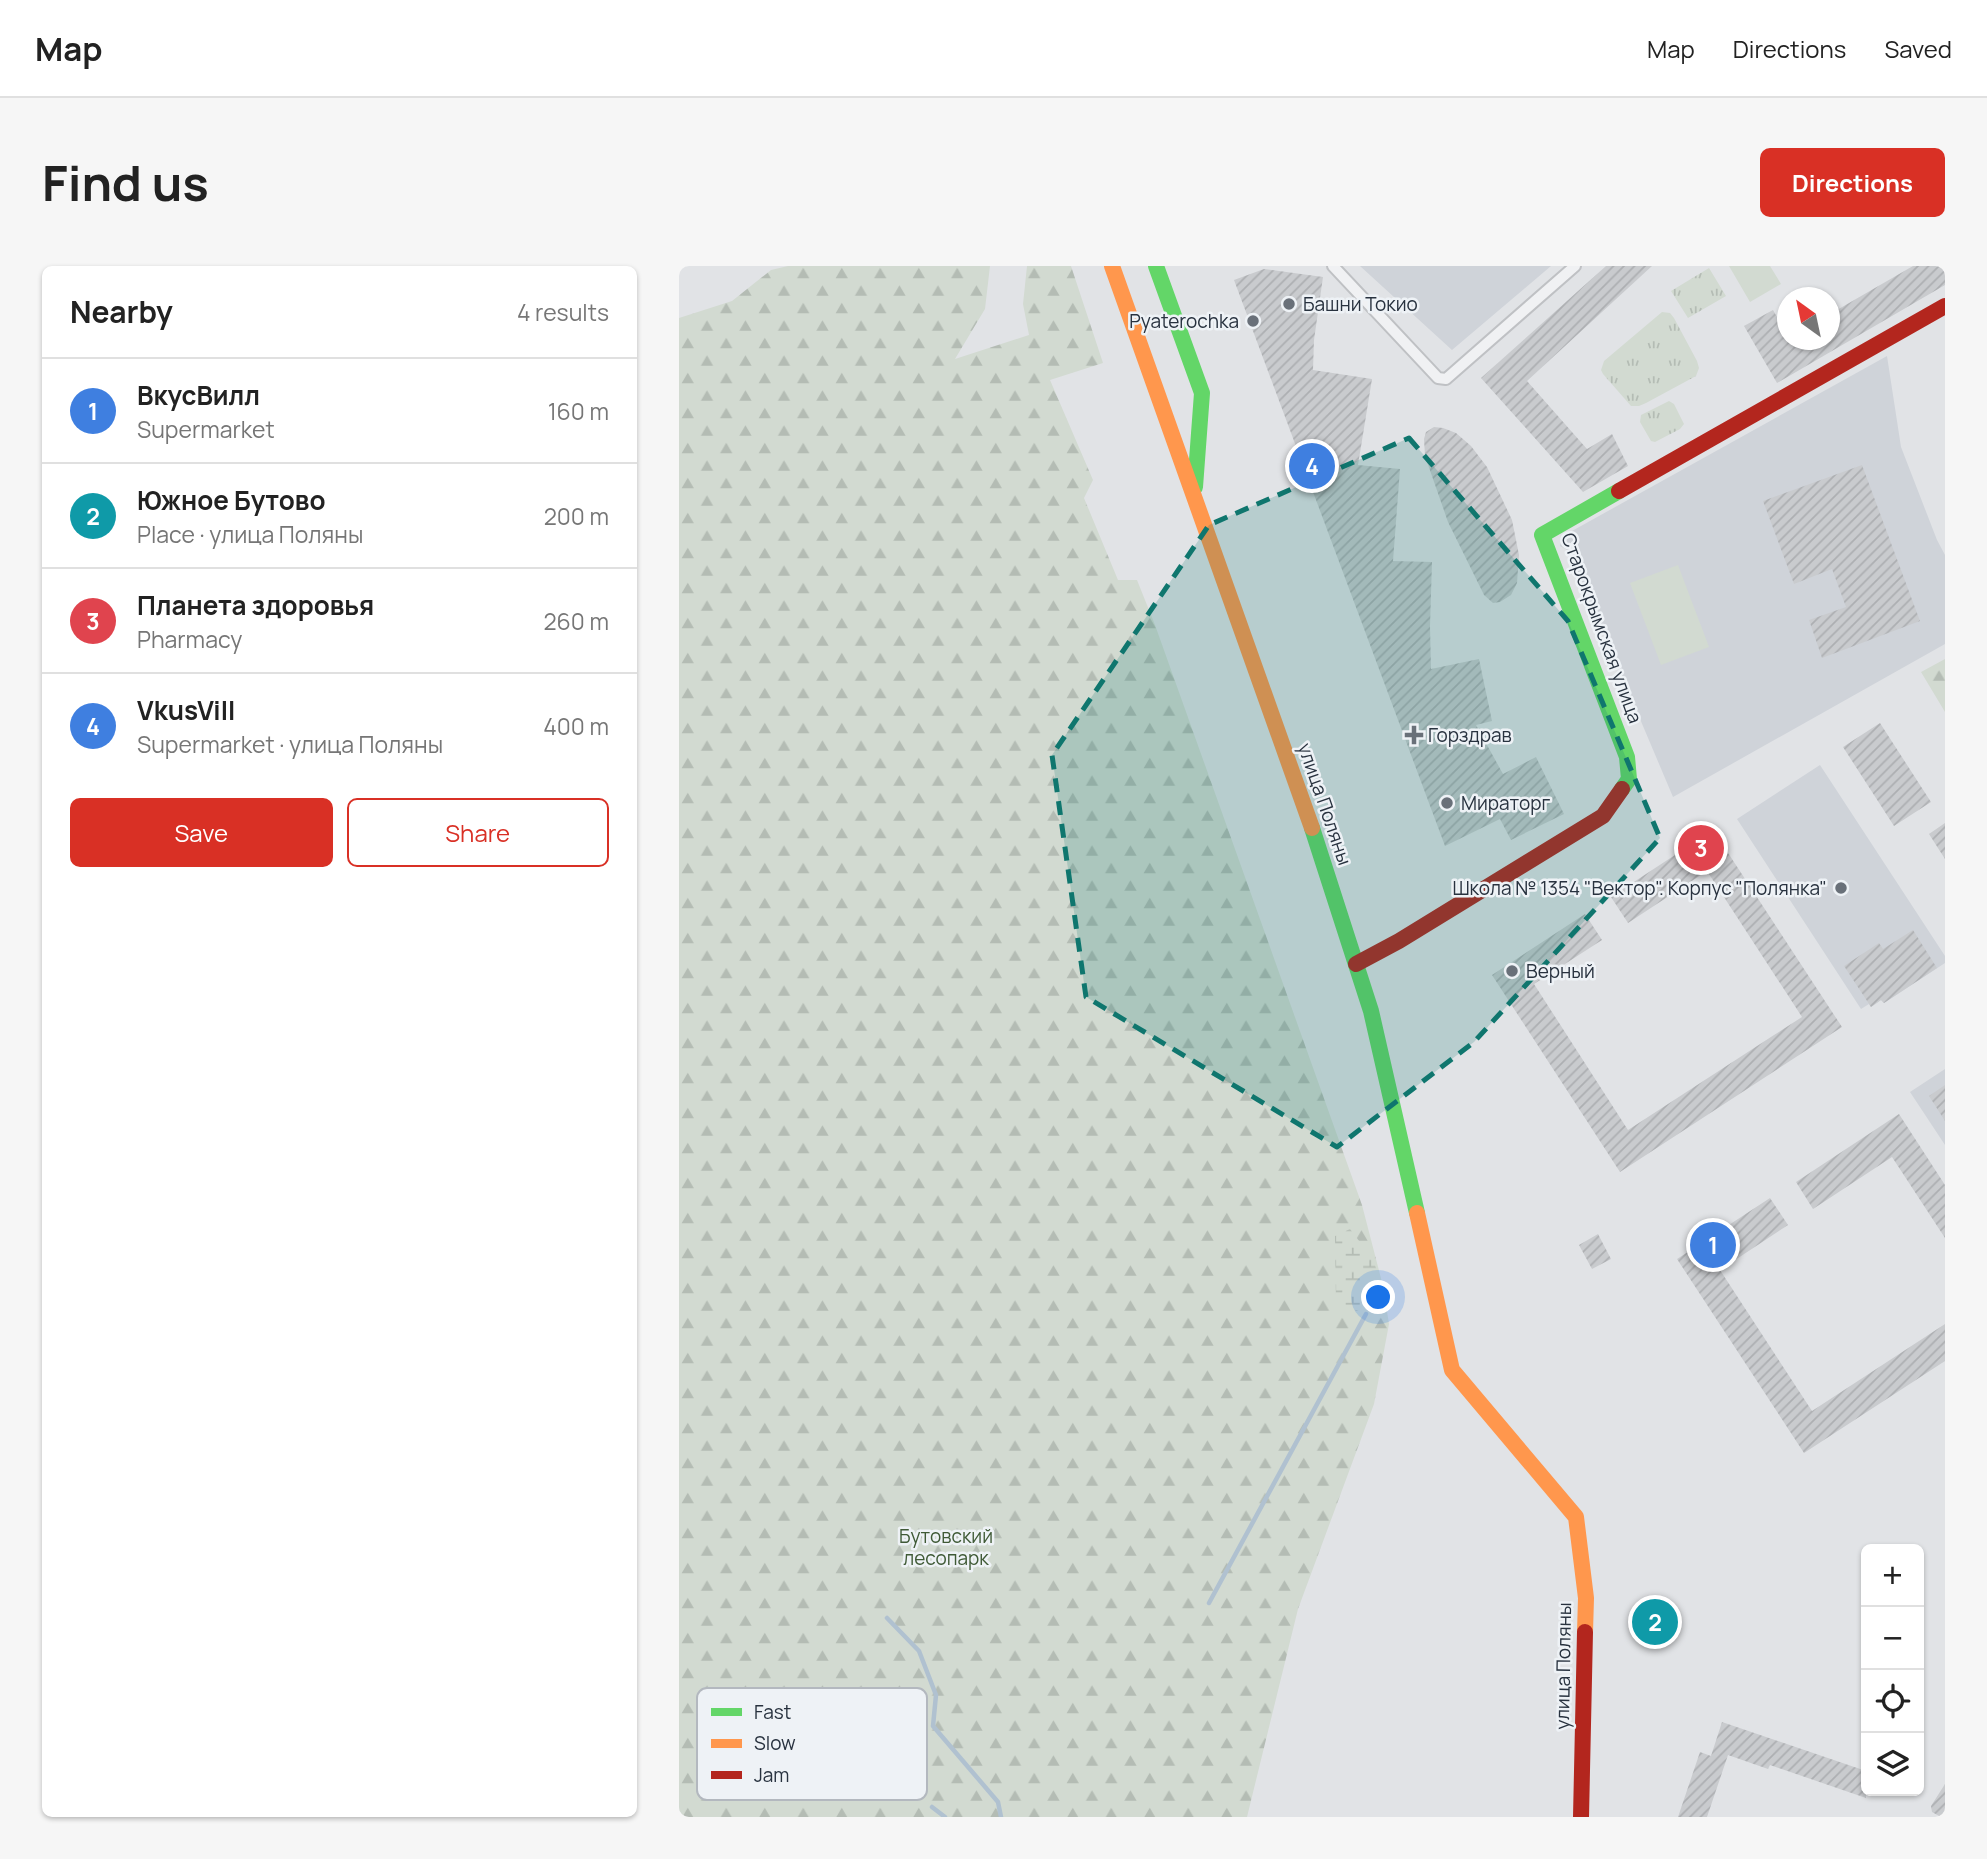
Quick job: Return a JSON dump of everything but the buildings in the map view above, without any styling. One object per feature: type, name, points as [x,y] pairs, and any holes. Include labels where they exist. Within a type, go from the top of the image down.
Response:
[{"type":"main road","name":"улица Поляны","points":[[1112,266],[1326,868],[1371,1011],[1452,1370],[1576,1517],[1587,1598],[1581,1817]]},
{"type":"main road","points":[[1156,266],[1202,393],[1194,493]]},
{"type":"main road","name":"Старокрымская улица","points":[[1356,964],[1603,816],[1629,779],[1627,757],[1542,535],[1945,306]]},
{"type":"street","points":[[1333,266],[1438,378],[1446,379],[1575,266]]},
{"type":"highlighted area","points":[[1409,438],[1568,621],[1660,838],[1474,1042],[1337,1147],[1086,997],[1052,755],[1209,525]]},
{"type":"shaded area","points":[[1360,266],[1551,266],[1452,350]]},
{"type":"shaded area","points":[[1887,356],[1901,447],[1945,555],[1945,644],[1673,797],[1569,551],[1560,546],[1563,536]]},
{"type":"shaded area","name":"Школа № 1354 \"Вектор\". Корпус \"Полянка\"","points":[[1820,765],[1945,956],[1945,963],[1884,1003],[1881,1000],[1871,1007],[1869,1004],[1861,1009],[1737,819]]},
{"type":"shaded area","points":[[1945,1069],[1945,1145],[1910,1092]]},
{"type":"green space","name":"Бутовский лесопарк","points":[[788,266],[990,266],[985,309],[955,359],[1029,335],[1023,304],[1027,266],[1071,266],[1103,363],[1050,380],[1093,480],[1084,498],[1118,580],[1137,580],[1155,625],[1362,1205],[1383,1286],[1389,1324],[1374,1404],[1298,1609],[1247,1817],[679,1817],[679,318],[732,301],[771,270]]},
{"type":"green space","points":[[1729,266],[1770,266],[1781,284],[1750,302]]},
{"type":"green space","points":[[1709,268],[1726,296],[1688,318],[1671,291]]},
{"type":"green space","points":[[1662,312],[1670,313],[1674,318],[1699,368],[1696,376],[1646,403],[1631,406],[1601,370],[1604,361]]},
{"type":"green space","points":[[1669,401],[1674,404],[1684,424],[1680,429],[1655,442],[1651,441],[1640,422],[1641,415]]},
{"type":"green space","points":[[1678,565],[1709,647],[1661,665],[1630,583]]},
{"type":"green space","points":[[1945,659],[1945,712],[1921,672]]},
{"type":"green space","points":[[1350,1229],[1376,1268],[1376,1286],[1366,1314],[1336,1302],[1335,1236]]},
{"type":"waterway","points":[[1209,1603],[1366,1314]]},
{"type":"waterway","points":[[887,1618],[919,1651],[936,1695],[933,1726],[998,1802],[1001,1817]]},
{"type":"waterway","points":[[932,1807],[945,1817]]},
{"type":"traffic: fast","points":[[1156,266],[1202,393],[1195,487]]},
{"type":"traffic: fast","points":[[1619,491],[1542,535],[1627,757],[1629,779],[1622,789]]},
{"type":"traffic: fast","points":[[1312,828],[1371,1011],[1417,1213]]},
{"type":"traffic: slow","points":[[1112,266],[1312,828]]},
{"type":"traffic: slow","points":[[1417,1213],[1452,1370],[1576,1517],[1586,1598],[1585,1632]]},
{"type":"traffic: jam","points":[[1619,491],[1945,306]]},
{"type":"traffic: jam","points":[[1356,964],[1399,941],[1603,816],[1622,789]]},
{"type":"traffic: jam","points":[[1581,1817],[1585,1632]]},
{"type":"place","name":"Башни Токио","points":[[1289,304]]},
{"type":"place","name":"Pyaterochka","points":[[1253,321]]},
{"type":"place","name":"VkusVill","points":[[1312,466]]},
{"type":"place","name":"Горздрав","points":[[1414,735]]},
{"type":"place","name":"Мираторг","points":[[1447,803]]},
{"type":"place","name":"Планета здоровья","points":[[1701,848]]},
{"type":"place","name":"Школа № 1354 \"Вектор\". Корпус \"Полянка\"","points":[[1841,888]]},
{"type":"place","name":"Верный","points":[[1512,971]]},
{"type":"place","name":"ВкусВилл","points":[[1713,1245]]},
{"type":"place","name":"Южное Бутово","points":[[1655,1622]]}]
